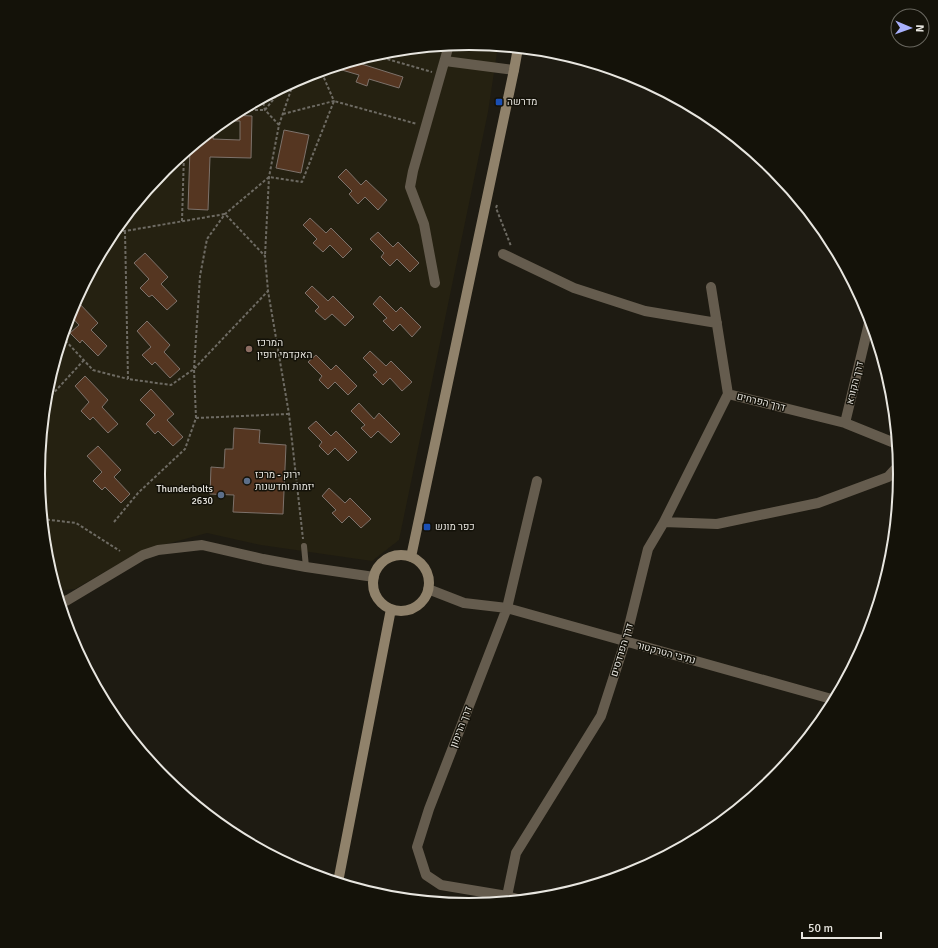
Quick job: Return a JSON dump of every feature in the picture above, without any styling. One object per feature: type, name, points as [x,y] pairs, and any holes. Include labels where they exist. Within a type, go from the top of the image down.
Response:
[{"type":"main road","points":[[411,557],[517,53]]},
{"type":"main road","points":[[402,555],[411,557],[424,566],[427,573],[428,588],[426,596],[421,602],[407,610],[399,611],[391,609],[384,605],[375,592],[374,577],[378,568],[384,561],[393,556],[402,555]]},
{"type":"main road","points":[[339,877],[391,609]]},
{"type":"street","points":[[435,283],[424,224],[410,187],[413,171],[448,51]]},
{"type":"street","points":[[445,61],[514,70]]},
{"type":"street","points":[[503,254],[574,288],[645,312],[717,323]]},
{"type":"street","name":"דרך הפרחים","points":[[711,287],[728,394],[846,423],[892,442]]},
{"type":"street","name":"דרך הקורא","points":[[846,423],[867,331]]},
{"type":"street","name":"דרך הפרדסים","points":[[508,896],[516,853],[601,716],[626,642],[648,549],[664,522],[728,394]]},
{"type":"street","points":[[664,522],[717,524],[818,503],[888,477],[893,472]]},
{"type":"street","name":"דרך הרימון","points":[[497,897],[441,885],[426,875],[417,847],[429,809],[507,608],[537,481]]},
{"type":"street","points":[[65,601],[143,555],[165,549],[202,544],[263,559],[374,577]]},
{"type":"street","name":"נתיבי הטרקטור","points":[[428,588],[464,604],[507,608],[829,698]]},
{"type":"lane","points":[[304,546],[306,567]]},
{"type":"path","points":[[385,58],[441,75]]},
{"type":"path","points":[[114,522],[138,493],[185,449],[196,418],[194,369],[200,276],[207,239],[225,214],[269,177],[302,182],[334,101],[323,76]]},
{"type":"path","points":[[291,89],[279,126],[269,177],[265,256],[268,291],[289,414],[304,546]]},
{"type":"path","points":[[264,110],[274,98]]},
{"type":"path","points":[[283,114],[334,101],[426,127]]},
{"type":"path","points":[[263,104],[264,110],[279,126]]},
{"type":"path","points":[[252,110],[264,110]]},
{"type":"path","points":[[182,221],[184,160]]},
{"type":"path","points":[[498,200],[496,208],[516,261]]},
{"type":"path","points":[[121,231],[225,214]]},
{"type":"path","points":[[225,214],[265,256]]},
{"type":"path","points":[[125,231],[128,379]]},
{"type":"path","points":[[67,342],[93,370],[128,379],[171,385],[194,369],[268,291]]},
{"type":"path","points":[[53,394],[84,360]]},
{"type":"path","points":[[196,418],[289,414]]},
{"type":"path","points":[[48,520],[76,523],[120,551]]},
{"type":"shaded area","name":"המרכז האקדמי רופין","points":[[441,51],[497,51],[488,112],[399,540],[372,561],[261,545],[207,533],[141,551],[75,589],[61,590],[59,584],[53,557],[46,502],[46,446],[53,391],[59,364],[77,312],[89,286],[116,238],[150,194],[189,155],[233,121],[281,94],[307,82],[359,64],[386,58]]},
{"type":"building","points":[[360,64],[403,77],[399,88],[369,79],[367,86],[356,82],[359,75],[342,70]]},
{"type":"building","points":[[242,116],[252,116],[251,158],[210,157],[208,210],[188,209],[190,154],[213,136],[213,139],[240,140],[240,121],[233,121]]},
{"type":"building","points":[[284,130],[309,135],[301,173],[276,168]]},
{"type":"building","points":[[346,169],[361,185],[366,180],[387,200],[378,210],[365,197],[358,204],[349,194],[352,191],[338,177]]},
{"type":"building","points":[[310,218],[326,233],[331,228],[352,249],[343,258],[330,245],[323,252],[313,243],[317,239],[303,225]]},
{"type":"building","points":[[378,232],[393,247],[398,242],[419,263],[410,272],[397,259],[390,266],[381,257],[384,253],[370,239]]},
{"type":"building","points":[[145,253],[168,277],[161,284],[177,301],[167,310],[152,295],[149,297],[140,288],[149,279],[134,263]]},
{"type":"building","points":[[312,286],[328,301],[333,296],[354,317],[345,326],[332,314],[325,320],[315,311],[319,307],[305,293]]},
{"type":"building","points":[[380,296],[396,312],[401,307],[421,327],[412,337],[400,324],[393,331],[383,321],[387,318],[373,304]]},
{"type":"building","points":[[80,305],[98,323],[91,330],[107,346],[98,356],[82,340],[80,343],[70,333],[79,325],[74,320]]},
{"type":"building","points":[[147,321],[170,345],[164,352],[180,369],[170,378],[155,362],[152,365],[142,355],[151,347],[137,331]]},
{"type":"building","points":[[370,351],[386,366],[391,361],[412,382],[402,391],[390,378],[383,385],[373,375],[377,372],[363,358]]},
{"type":"building","points":[[316,355],[331,370],[336,365],[357,386],[348,395],[335,382],[328,389],[319,380],[322,376],[308,362]]},
{"type":"building","points":[[85,376],[108,400],[102,407],[118,424],[108,433],[93,417],[90,420],[81,411],[89,402],[75,386]]},
{"type":"building","points":[[151,389],[174,414],[167,420],[183,437],[173,446],[158,431],[155,434],[146,424],[155,415],[140,400]]},
{"type":"building","points":[[359,403],[374,419],[379,413],[400,434],[391,443],[378,431],[371,438],[361,428],[365,425],[351,411]]},
{"type":"building","points":[[316,421],[331,436],[336,431],[357,452],[348,461],[335,448],[328,455],[319,446],[322,442],[308,428]]},
{"type":"building","name":"ירוק - מרכז יזמות וחדשנות","points":[[234,428],[260,430],[259,443],[286,445],[283,514],[233,512],[234,495],[210,494],[211,467],[224,468],[225,449],[233,449]]},
{"type":"building","points":[[98,446],[121,470],[114,477],[130,494],[121,503],[105,487],[102,490],[93,481],[102,472],[87,456]]},
{"type":"building","points":[[329,488],[345,503],[350,498],[371,519],[361,528],[349,516],[342,523],[332,513],[336,510],[322,496]]},
{"type":"place","name":"מדרשה","points":[[499,102]]},
{"type":"place","name":"המרכז האקדמי רופין","points":[[249,349]]},
{"type":"place","name":"ירוק - מרכז יזמות וחדשנות","points":[[247,481]]},
{"type":"place","name":"Thunderbolts 2630","points":[[221,495]]},
{"type":"place","name":"כפר מונש","points":[[427,527]]}]
